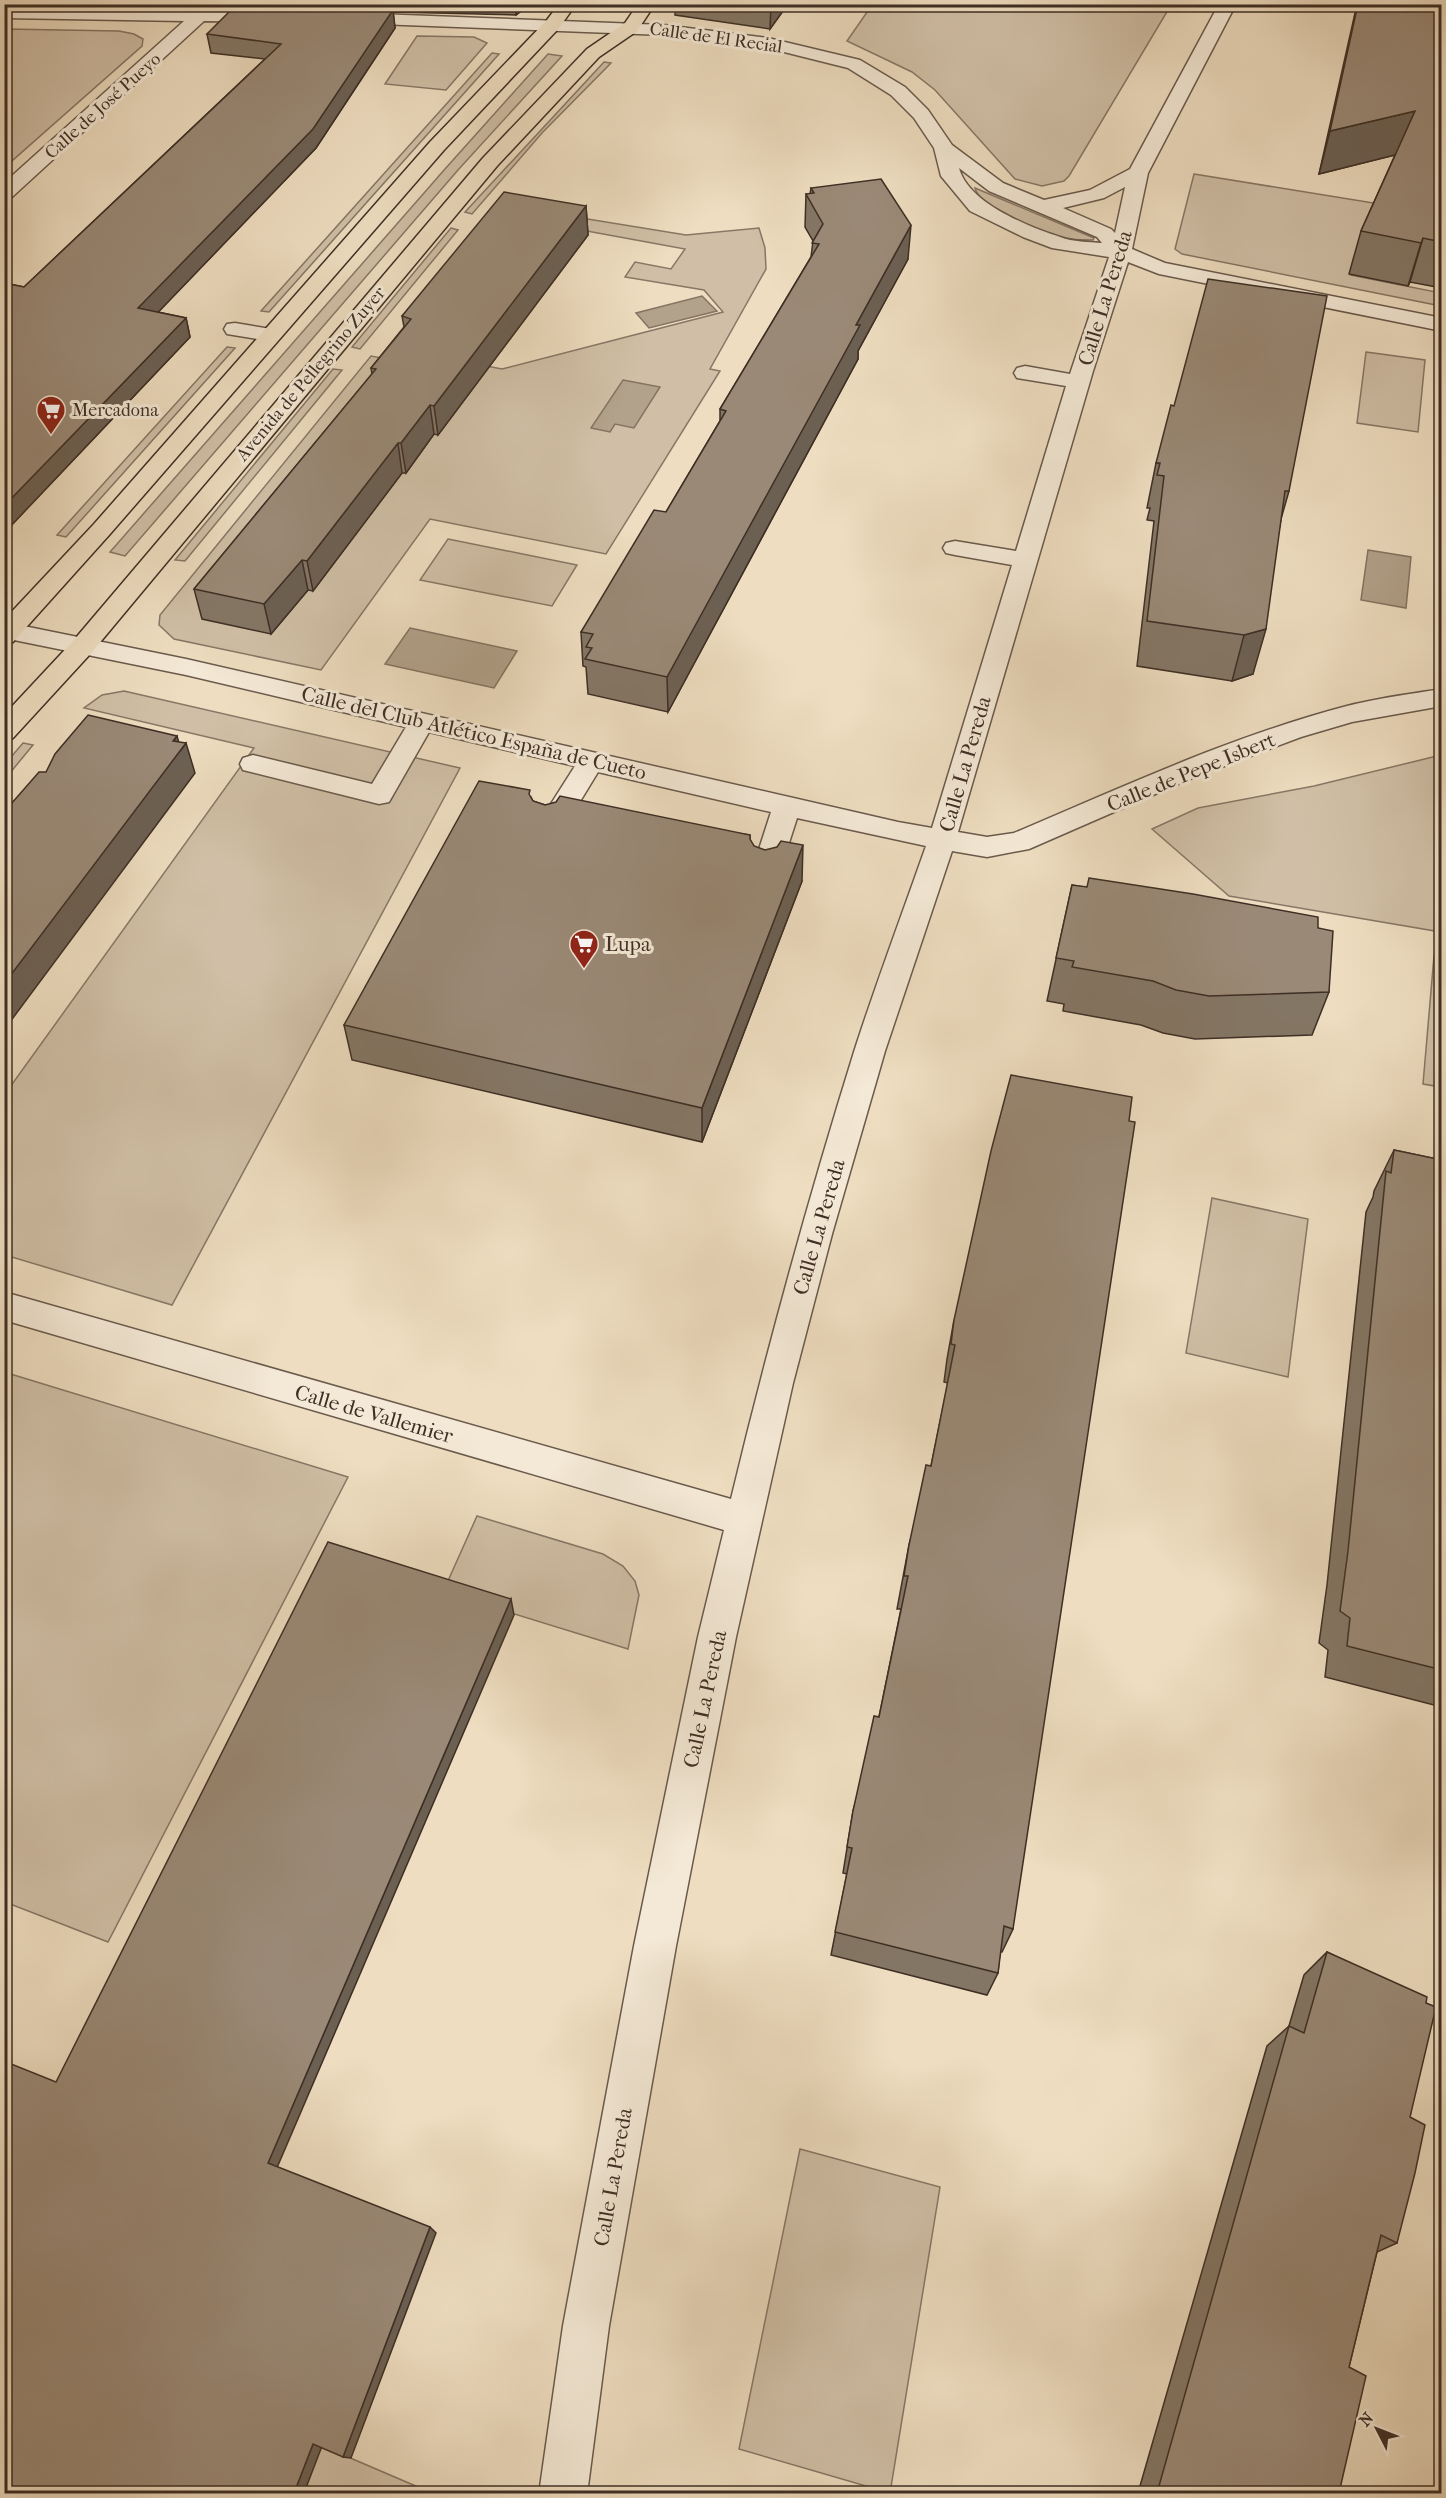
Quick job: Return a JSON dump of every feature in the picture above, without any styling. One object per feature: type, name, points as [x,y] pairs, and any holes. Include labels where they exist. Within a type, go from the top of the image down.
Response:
[{"type":"main road","points":[[6,632],[102,529],[269,335],[437,146],[553,24],[568,4]]},
{"type":"main road","name":"Avenida de Pellegrino Zuyer","points":[[4,732],[83,646],[490,162],[593,53],[630,27],[647,4]]},
{"type":"street","name":"Calle La Pereda","points":[[563,2493],[586,2326],[655,1946],[743,1519],[816,1234],[870,1052],[942,840],[1080,382],[1122,252],[1138,173],[1228,4]]},
{"type":"street","points":[[4,13],[75,9],[177,10],[201,16],[282,17]]},
{"type":"street","name":"Calle de José Pueyo","points":[[4,194],[201,16]]},
{"type":"street","name":"Calle de El Recial","points":[[329,18],[630,27],[768,44],[854,64],[898,91],[921,114],[944,148],[996,187],[1104,233],[1122,252]]},
{"type":"street","name":"Calle de El Recial","points":[[944,148],[951,176],[977,207],[1030,233],[1059,244],[1122,252]]},
{"type":"street","points":[[1042,207],[1096,194],[1138,173]]},
{"type":"street","name":"Calle de El Recial","points":[[1059,244],[1111,284]]},
{"type":"street","points":[[1122,252],[1159,268],[1442,325]]},
{"type":"street","points":[[235,330],[269,335]]},
{"type":"street","points":[[1025,373],[1080,382]]},
{"type":"street","points":[[955,549],[1026,560]]},
{"type":"street","name":"Calle del Club Atlético España de Cueto","points":[[6,632],[186,667],[898,832],[942,840]]},
{"type":"street","name":"Calle de Pepe Isbert","points":[[942,840],[987,847],[1018,842],[1175,775],[1292,731],[1350,714],[1442,697]]},
{"type":"street","points":[[253,764],[379,795],[422,721]]},
{"type":"street","points":[[549,829],[592,760]]},
{"type":"street","points":[[765,874],[787,805]]},
{"type":"street","name":"Calle de Vallemier","points":[[4,1306],[743,1519]]},
{"type":"shaded area","points":[[872,5],[1171,5],[1069,176],[1064,181],[1042,186],[1015,179],[935,90],[912,72],[847,41]]},
{"type":"shaded area","points":[[5,29],[119,31],[134,34],[143,39],[142,46],[5,167]]},
{"type":"shaded area","points":[[417,36],[474,37],[487,43],[446,90],[385,84]]},
{"type":"shaded area","points":[[492,53],[499,54],[269,312],[261,311]]},
{"type":"shaded area","points":[[548,54],[562,56],[458,170],[125,556],[110,552],[445,169]]},
{"type":"shaded area","points":[[604,62],[611,63],[542,133],[472,214],[465,212]]},
{"type":"shaded area","points":[[1194,174],[1441,214],[1351,275],[1441,293],[1441,306],[1182,254],[1175,249]]},
{"type":"shaded area","points":[[975,188],[1094,238],[1093,240],[1063,239],[1038,231],[998,211],[979,195]]},
{"type":"shaded area","points":[[526,209],[686,235],[759,228],[765,248],[766,269],[710,369],[720,371],[606,554],[430,519],[321,670],[174,639],[159,625],[160,615],[371,356],[409,363],[418,353],[502,369],[723,312],[704,290],[625,277],[635,262],[671,269],[685,249],[576,229]]},
{"type":"shaded area","points":[[451,228],[458,230],[360,349],[352,347]]},
{"type":"shaded area","points":[[702,296],[717,311],[649,328],[636,313]]},
{"type":"shaded area","points":[[227,347],[235,348],[66,537],[57,535]]},
{"type":"shaded area","points":[[1366,352],[1425,360],[1418,432],[1357,423]]},
{"type":"shaded area","points":[[333,369],[342,370],[185,561],[175,560]]},
{"type":"shaded area","points":[[623,380],[660,387],[634,428],[615,424],[610,432],[591,428]]},
{"type":"shaded area","points":[[448,539],[577,565],[552,606],[420,580]]},
{"type":"shaded area","points":[[1368,550],[1411,557],[1406,608],[1361,600]]},
{"type":"shaded area","points":[[410,628],[517,651],[494,688],[385,664]]},
{"type":"shaded area","points":[[124,691],[460,768],[172,1305],[5,1255],[5,1094],[254,748],[84,708],[102,695]]},
{"type":"shaded area","points":[[23,743],[33,745],[5,779],[5,764]]},
{"type":"shaded area","points":[[1441,755],[1441,932],[1229,896],[1152,829],[1198,808],[1314,786]]},
{"type":"shaded area","points":[[1434,956],[1441,958],[1441,1087],[1423,1084]]},
{"type":"shaded area","points":[[1212,1198],[1308,1219],[1288,1377],[1186,1353]]},
{"type":"shaded area","points":[[4,1372],[348,1477],[108,1942],[5,1902]]},
{"type":"shaded area","points":[[477,1516],[603,1554],[623,1566],[635,1581],[639,1595],[628,1649],[443,1592]]},
{"type":"shaded area","points":[[800,2149],[940,2187],[890,2493],[739,2449]]},
{"type":"shaded area","points":[[306,2439],[418,2487],[415,2494],[289,2494]]},
{"type":"building","points":[[1358,4],[1442,4],[1442,242],[1423,238],[1421,243],[1361,231],[1415,111],[1330,131]]},
{"type":"building","points":[[235,6],[393,10],[313,129],[138,308],[186,318],[4,506],[4,283],[24,287],[281,44],[207,34]]},
{"type":"building","points":[[881,179],[911,225],[856,325],[860,325],[667,677],[585,659],[592,648],[586,647],[593,634],[581,632],[654,510],[666,512],[726,411],[720,409],[819,244],[812,243],[823,224],[806,194],[814,193],[811,188]]},
{"type":"building","points":[[504,192],[586,206],[434,406],[430,405],[401,443],[398,443],[307,561],[302,560],[264,604],[194,589],[376,369],[371,368],[411,319],[402,316]]},
{"type":"building","points":[[1208,279],[1327,296],[1289,491],[1285,491],[1266,629],[1244,635],[1147,621],[1164,476],[1157,475],[1160,463],[1156,463],[1171,405],[1174,406]]},
{"type":"building","points":[[88,715],[177,736],[173,741],[186,743],[4,984],[4,812],[39,772],[46,772],[55,754]]},
{"type":"building","name":"Lupa","points":[[479,781],[530,790],[529,794],[533,801],[545,805],[556,802],[560,796],[750,835],[754,846],[765,850],[777,847],[781,841],[803,845],[702,1108],[344,1025]]},
{"type":"building","points":[[1089,878],[1318,917],[1318,928],[1333,931],[1329,992],[1209,996],[1176,990],[1153,981],[1072,967],[1074,961],[1056,958],[1072,885],[1087,887]]},
{"type":"building","points":[[1011,1075],[1132,1097],[1129,1121],[1135,1122],[1013,1929],[1004,1926],[998,1973],[835,1932],[852,1848],[847,1847],[853,1811],[874,1716],[879,1717],[908,1576],[904,1576],[909,1545],[926,1465],[931,1466],[955,1345],[951,1344],[954,1320],[991,1151]]},
{"type":"building","points":[[1394,1150],[1442,1160],[1442,1670],[1347,1646],[1350,1618],[1340,1611],[1386,1171],[1391,1173]]},
{"type":"building","points":[[328,1542],[511,1599],[268,2163],[430,2227],[343,2457],[313,2444],[294,2493],[4,2493],[4,2061],[56,2082]]},
{"type":"building","points":[[1327,1952],[1427,1997],[1426,2003],[1436,2007],[1410,2117],[1425,2125],[1415,2173],[1397,2243],[1381,2235],[1349,2367],[1366,2376],[1339,2493],[1157,2493],[1289,2026],[1304,2033]]},
{"type":"place","name":"Mercadona","points":[[51,436]]},
{"type":"place","name":"Lupa","points":[[584,970]]}]
